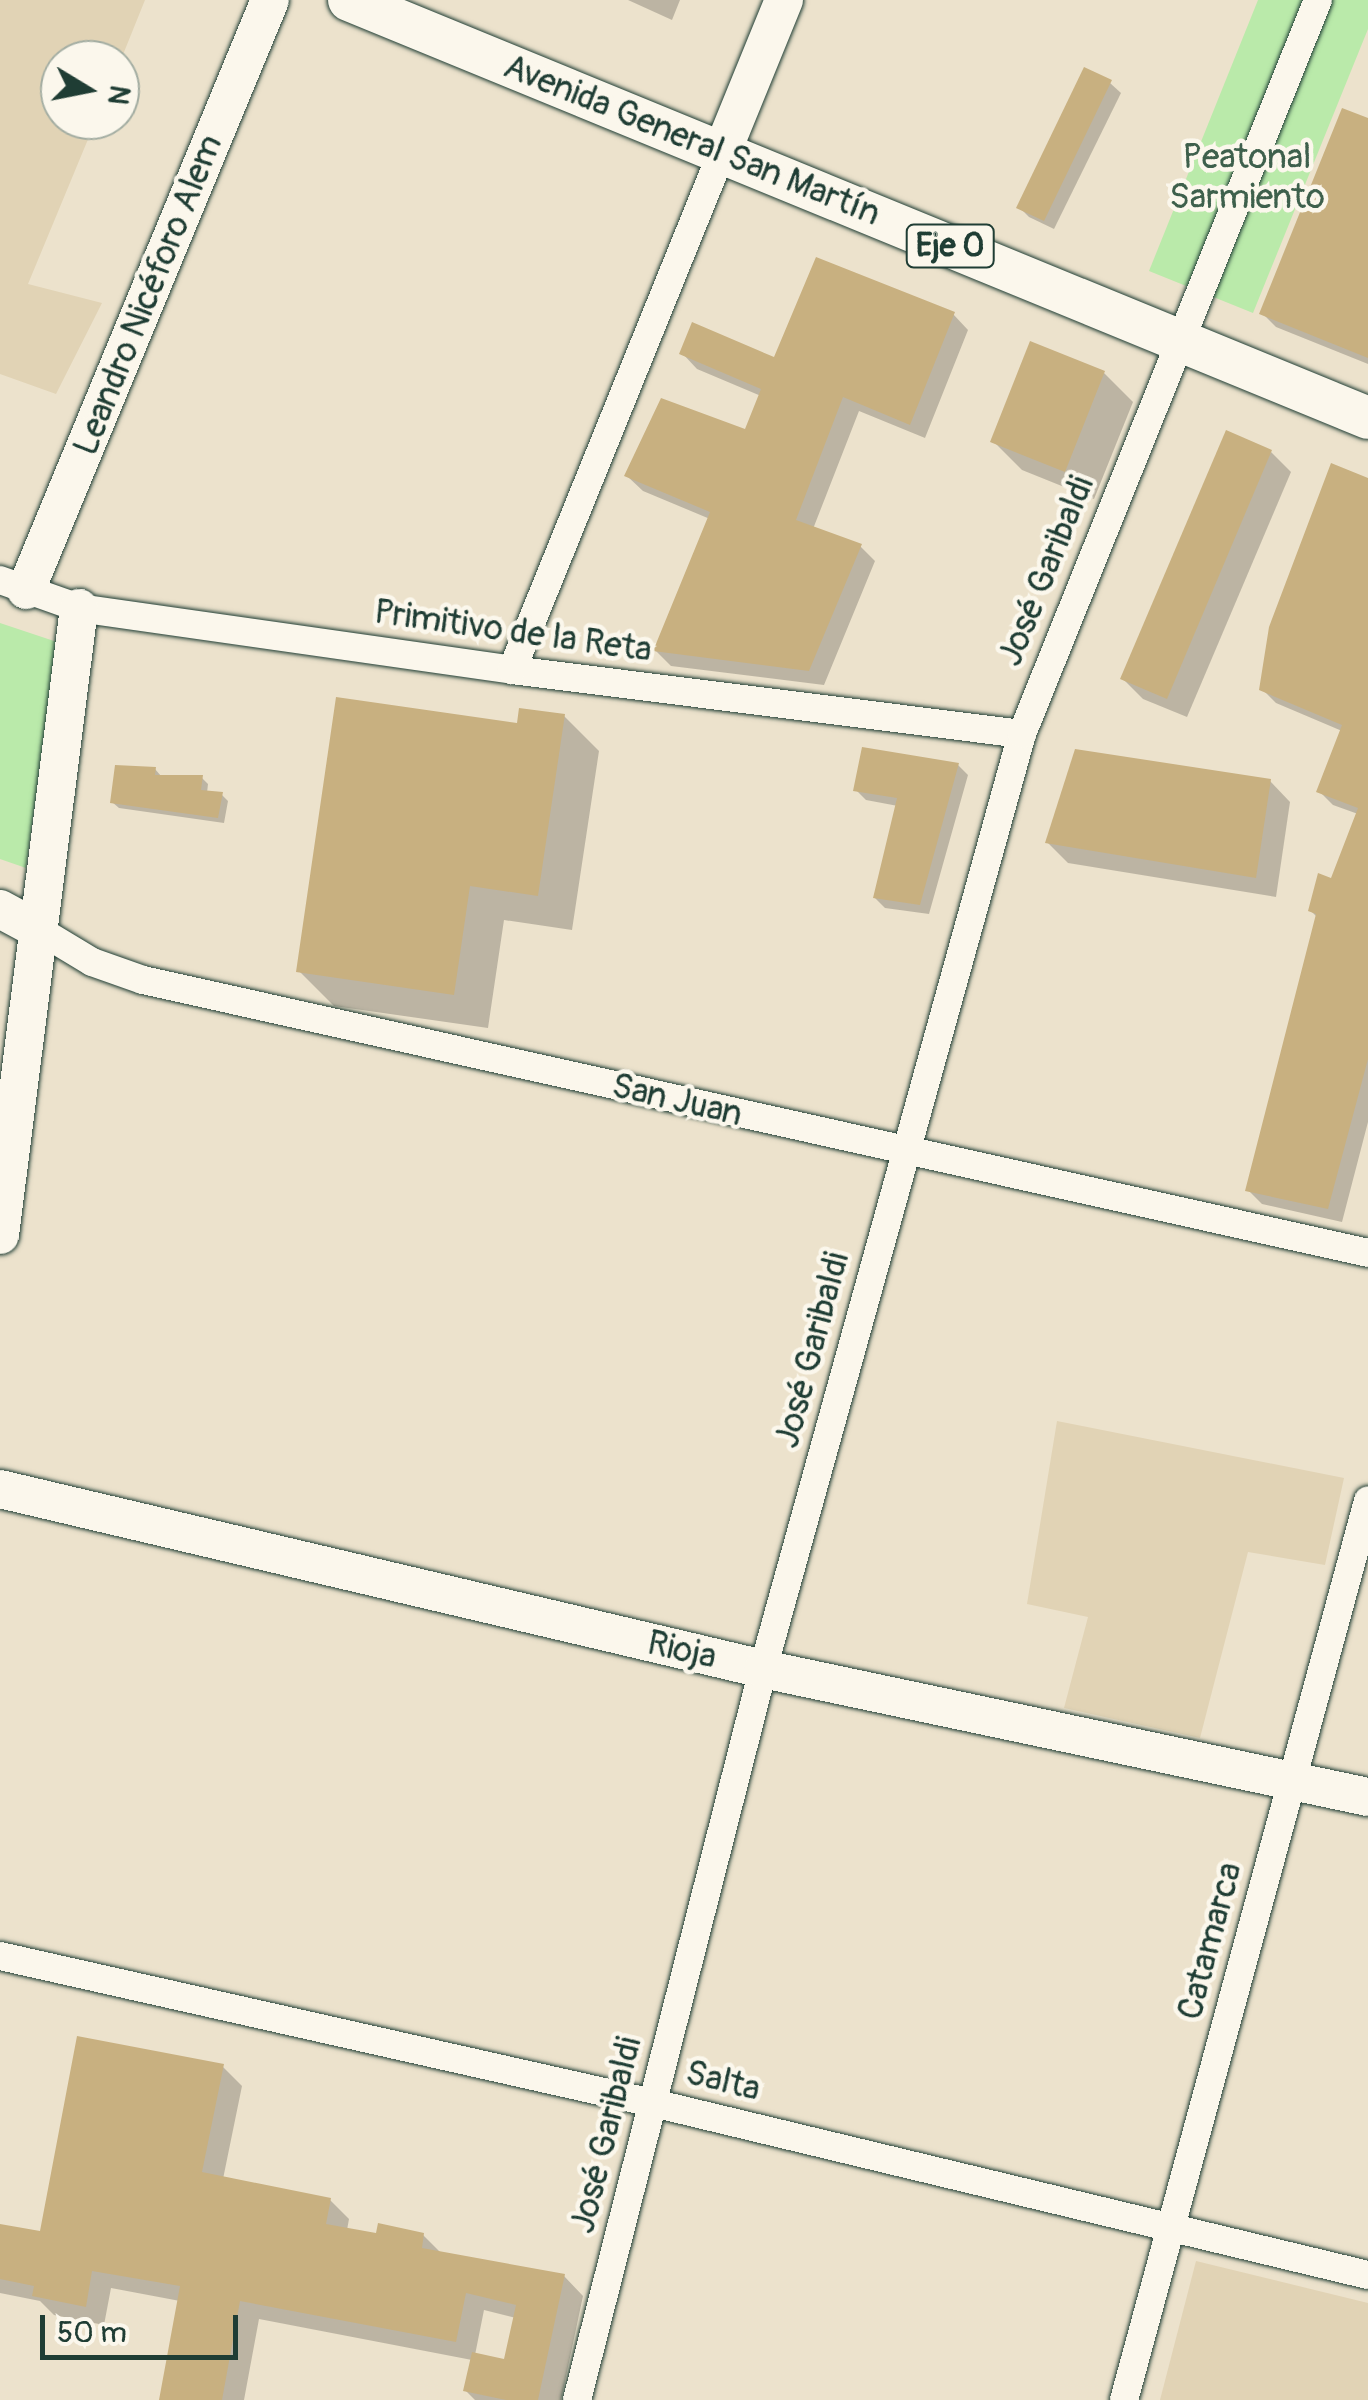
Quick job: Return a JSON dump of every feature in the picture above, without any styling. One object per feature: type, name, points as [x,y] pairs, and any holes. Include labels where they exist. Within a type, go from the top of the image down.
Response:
[{"type":"main road","name":"Avenida General San Martín","points":[[349,0],[1368,418]]},
{"type":"street","name":"Leandro Nicéforo Alem","points":[[13,585],[270,0]]},
{"type":"street","points":[[512,670],[784,0]]},
{"type":"street","name":"José Garibaldi","points":[[577,2400],[762,1669],[1022,734],[1318,0]]},
{"type":"street","name":"Primitivo de la Reta","points":[[13,585],[80,608],[512,670],[1022,734]]},
{"type":"street","points":[[0,1235],[80,608]]},
{"type":"street","name":"San Juan","points":[[0,909],[92,962],[143,980],[1368,1253]]},
{"type":"street","name":"Rioja","points":[[0,1489],[762,1669],[1368,1796]]},
{"type":"street","name":"Catamarca","points":[[1124,2400],[1368,1501]]},
{"type":"street","name":"Salta","points":[[0,1956],[653,2103],[1368,2275]]},
{"type":"shaded area","points":[[0,0],[145,0],[129,40],[40,40],[40,140],[88,140],[28,284],[102,303],[56,394],[0,374]]},
{"type":"shaded area","points":[[1057,1421],[1344,1478],[1325,1565],[1248,1552],[1200,1738],[1064,1708],[1088,1617],[1027,1604]]},
{"type":"shaded area","points":[[1196,2261],[1368,2303],[1368,2400],[1160,2400]]},
{"type":"green space","name":"Peatonal Sarmiento","points":[[1258,0],[1368,0],[1368,29],[1253,313],[1149,271]]},
{"type":"green space","points":[[0,623],[57,642],[26,868],[0,859]]},
{"type":"building","points":[[1084,67],[1112,80],[1044,221],[1016,208]]},
{"type":"building","points":[[1342,108],[1368,118],[1368,358],[1259,314]]},
{"type":"building","points":[[816,257],[955,312],[910,425],[843,397],[796,520],[862,544],[809,671],[653,651],[710,512],[624,476],[661,398],[745,429],[761,389],[679,354],[692,322],[774,357]]},
{"type":"building","points":[[1030,341],[1105,371],[1065,472],[990,442]]},
{"type":"building","points":[[1226,430],[1272,450],[1167,699],[1120,679]]},
{"type":"building","points":[[1331,463],[1368,478],[1368,1059],[1328,1209],[1245,1191],[1316,914],[1308,911],[1318,873],[1331,878],[1358,808],[1316,792],[1342,725],[1259,690],[1269,627]]},
{"type":"building","points":[[336,697],[517,723],[519,708],[565,714],[538,896],[470,886],[454,995],[296,972]]},
{"type":"building","points":[[862,747],[959,763],[920,905],[873,898],[897,798],[853,791]]},
{"type":"building","points":[[1075,749],[1271,779],[1256,878],[1045,843]]},
{"type":"building","points":[[115,765],[156,767],[155,775],[203,775],[201,790],[223,792],[218,818],[110,803]]},
{"type":"building","points":[[77,2036],[224,2064],[202,2172],[331,2198],[326,2224],[376,2233],[378,2223],[424,2233],[422,2248],[565,2274],[538,2400],[506,2400],[463,2391],[472,2352],[504,2359],[516,2305],[466,2293],[456,2342],[240,2301],[222,2400],[159,2400],[180,2286],[92,2271],[86,2307],[32,2296],[34,2286],[0,2279],[0,2224],[40,2231]]}]
